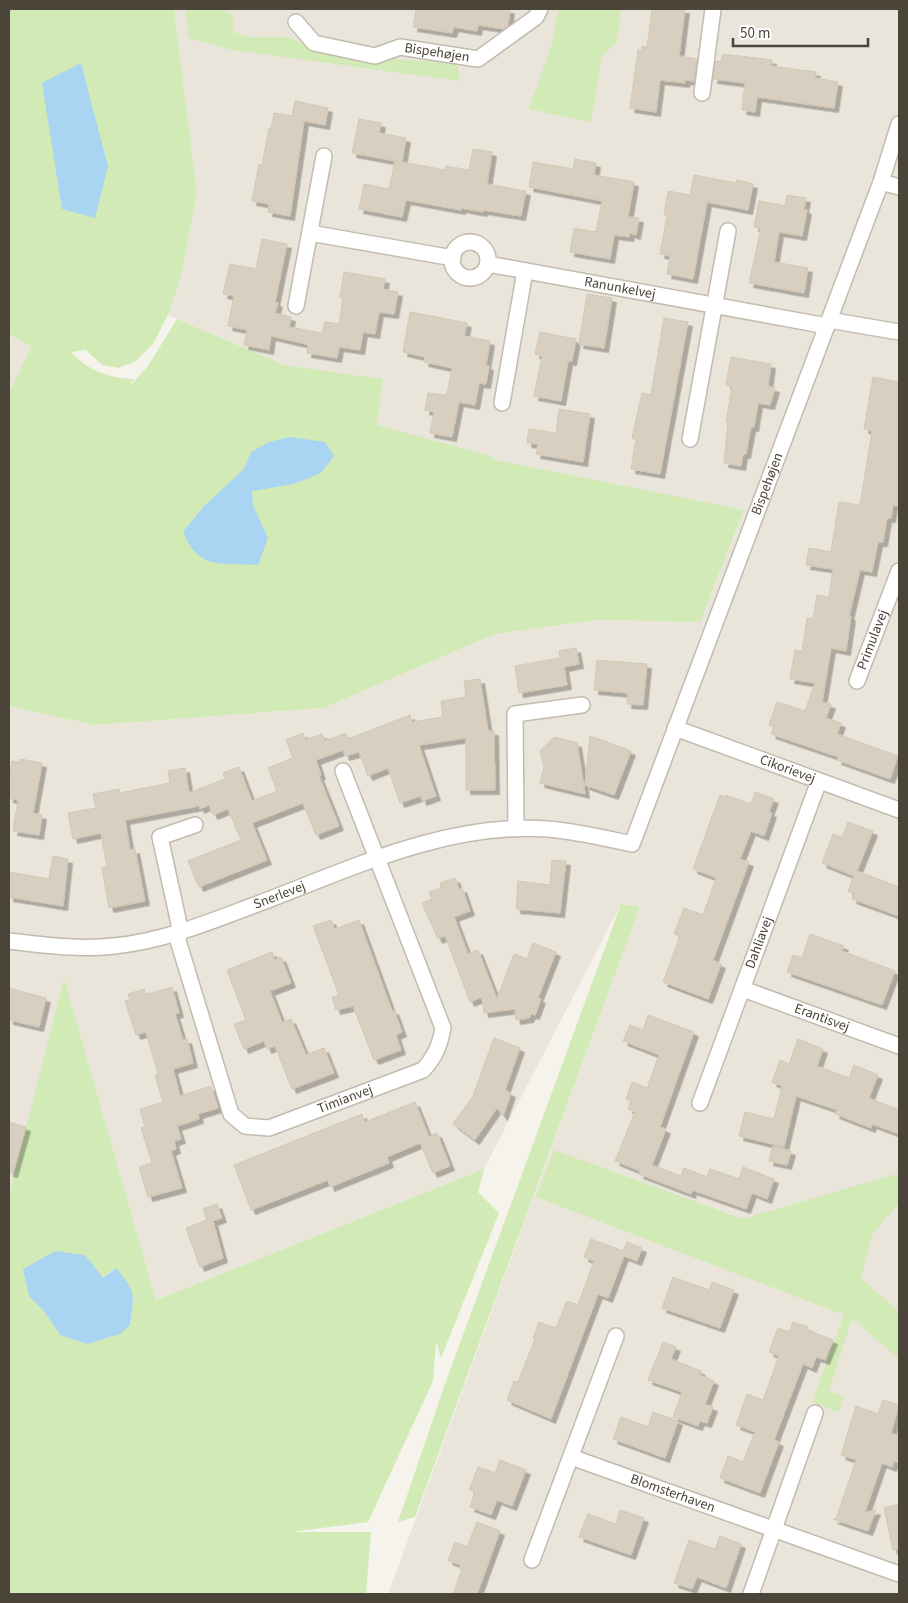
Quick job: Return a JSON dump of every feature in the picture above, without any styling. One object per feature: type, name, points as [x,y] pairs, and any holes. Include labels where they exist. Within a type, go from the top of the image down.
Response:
[{"type":"street","name":"Bispehøjen","points":[[296,22],[314,43],[376,56],[400,47],[478,59],[536,17],[540,9]]},
{"type":"street","points":[[702,93],[713,9]]},
{"type":"street","name":"Bispehøjen","points":[[632,844],[881,182],[899,124]]},
{"type":"street","points":[[296,306],[324,156]]},
{"type":"street","points":[[881,182],[899,187]]},
{"type":"street","points":[[690,439],[728,231]]},
{"type":"street","points":[[310,233],[453,258]]},
{"type":"street","points":[[473,243],[483,248],[488,258],[488,264],[482,274],[471,278],[458,272],[453,258],[462,245],[473,243]]},
{"type":"street","name":"Ranunkelvej","points":[[488,264],[828,323],[899,332]]},
{"type":"street","points":[[502,403],[525,271]]},
{"type":"street","name":"Primulavej","points":[[857,681],[899,575]]},
{"type":"street","points":[[516,829],[515,714],[582,705]]},
{"type":"street","name":"Cikorievej","points":[[675,728],[899,810]]},
{"type":"street","points":[[343,771],[378,859]]},
{"type":"street","name":"Dahliavej","points":[[700,1104],[819,781]]},
{"type":"street","points":[[179,933],[160,837],[195,825]]},
{"type":"street","name":"Snerlevej","points":[[9,941],[67,947],[114,946],[179,933],[378,859],[453,836],[516,829],[567,831],[632,844]]},
{"type":"street","name":"Timianvej","points":[[179,933],[231,1114],[245,1126],[269,1128],[423,1070],[433,1059],[440,1044],[443,1028],[378,859]]},
{"type":"street","name":"Erantisvej","points":[[743,989],[899,1046]]},
{"type":"street","points":[[532,1560],[616,1336]]},
{"type":"street","points":[[751,1594],[816,1413]]},
{"type":"street","name":"Blomsterhaven","points":[[571,1457],[899,1574]]},
{"type":"shaded area","points":[[174,9],[899,9],[899,1594],[388,1594],[640,907],[621,904],[484,1169],[156,1300],[64,979],[9,1195],[9,706],[94,725],[323,708],[495,634],[596,620],[700,622],[744,510],[496,460],[486,455],[377,425],[383,379],[284,365],[168,315],[181,277],[197,192]]},
{"type":"shaded area","points":[[9,334],[31,345],[9,393]]},
{"type":"green space","points":[[9,9],[174,9],[197,192],[181,277],[168,315],[153,344],[136,361],[119,368],[102,365],[86,350],[71,352],[78,359],[92,369],[107,375],[134,379],[129,387],[148,366],[177,319],[284,365],[383,379],[377,425],[487,455],[496,460],[744,510],[700,622],[596,620],[495,634],[323,708],[94,725],[9,706],[9,393],[31,346],[9,334]]},
{"type":"green space","points":[[185,9],[222,9],[234,17],[233,32],[249,37],[288,37],[312,47],[377,58],[458,63],[459,81],[232,50],[189,38]]},
{"type":"green space","points":[[558,9],[621,9],[617,41],[602,56],[591,122],[529,109],[552,43]]},
{"type":"green space","points":[[621,904],[640,907],[415,1517],[398,1522],[445,1384]]},
{"type":"green space","points":[[64,978],[156,1300],[484,1169],[478,1192],[499,1213],[441,1358],[436,1342],[433,1381],[368,1522],[291,1532],[371,1532],[366,1594],[9,1594],[9,1195]],"holes":[[[115,1268],[133,1298],[130,1325],[121,1332],[105,1339],[89,1339],[60,1335],[43,1310],[30,1296],[103,1278]]]},
{"type":"green space","points":[[554,1150],[743,1219],[899,1173],[899,1203],[872,1235],[861,1278],[899,1312],[899,1359],[852,1318],[829,1391],[844,1396],[839,1412],[812,1402],[844,1315],[536,1197]]},
{"type":"water","points":[[81,63],[108,167],[95,218],[62,209],[42,83]]},
{"type":"water","points":[[290,437],[325,442],[334,456],[321,473],[294,484],[252,491],[253,505],[268,538],[258,565],[223,564],[204,559],[196,553],[189,545],[183,532],[204,506],[244,469],[251,452],[269,442]]},
{"type":"water","points":[[55,1251],[85,1255],[103,1278],[116,1268],[123,1276],[131,1289],[133,1299],[130,1325],[120,1334],[87,1344],[60,1335],[43,1310],[29,1296],[23,1269]]},
{"type":"building","points":[[416,9],[510,9],[508,26],[504,29],[478,25],[477,31],[454,27],[452,33],[413,27]]},
{"type":"building","points":[[652,9],[685,9],[679,56],[697,59],[694,81],[685,80],[685,83],[660,80],[656,112],[630,108],[638,50],[642,51],[642,46],[647,47]]},
{"type":"building","points":[[723,54],[772,60],[771,66],[816,72],[815,78],[838,82],[834,108],[757,97],[755,112],[742,110],[745,83],[713,79],[716,61],[721,62]]},
{"type":"building","points":[[295,101],[328,108],[325,125],[304,121],[290,216],[268,212],[269,204],[252,201],[259,164],[262,165],[274,113],[292,116]]},
{"type":"building","points":[[359,119],[381,123],[379,133],[406,138],[402,162],[445,170],[446,166],[469,170],[473,149],[492,152],[487,184],[526,191],[521,216],[483,210],[483,212],[461,208],[461,210],[406,200],[402,217],[359,209],[364,184],[389,189],[395,161],[352,153]]},
{"type":"building","points":[[575,159],[596,163],[594,175],[634,182],[628,217],[639,218],[636,235],[630,233],[629,237],[614,235],[610,259],[570,252],[574,228],[596,232],[602,201],[529,187],[533,162],[573,169]]},
{"type":"building","points":[[694,175],[736,183],[737,180],[753,184],[748,210],[707,202],[693,279],[667,274],[670,256],[660,254],[667,216],[664,215],[668,191],[690,195]]},
{"type":"building","points":[[787,195],[806,198],[804,209],[807,210],[802,236],[779,232],[774,262],[808,268],[804,293],[749,283],[761,229],[754,227],[759,201],[785,206]]},
{"type":"building","points":[[262,239],[287,244],[275,302],[278,303],[275,313],[291,317],[289,327],[322,333],[325,322],[339,324],[343,298],[340,297],[344,272],[385,279],[383,289],[398,292],[394,314],[379,312],[375,334],[363,332],[360,350],[339,347],[337,358],[307,353],[308,346],[306,344],[271,336],[269,350],[244,345],[247,330],[228,326],[234,296],[223,294],[230,264],[256,269]]},
{"type":"building","points":[[587,294],[612,298],[604,348],[579,344]]},
{"type":"building","points":[[410,312],[467,323],[464,336],[490,341],[486,365],[489,366],[486,384],[479,383],[475,405],[459,402],[452,437],[430,433],[434,412],[425,410],[428,393],[447,395],[452,368],[424,362],[425,357],[403,352]]},
{"type":"building","points":[[664,318],[688,322],[660,474],[631,469],[636,439],[632,438],[642,393],[651,395]]},
{"type":"building","points":[[540,332],[576,339],[572,361],[568,361],[561,401],[534,396],[542,356],[535,354]]},
{"type":"building","points":[[731,357],[771,364],[768,386],[775,388],[770,405],[758,403],[754,427],[751,427],[746,454],[743,454],[741,466],[724,463],[728,423],[726,422],[732,387],[726,385]]},
{"type":"building","points":[[873,377],[899,382],[899,506],[893,505],[891,518],[887,518],[883,542],[878,542],[872,572],[860,570],[849,616],[851,616],[846,651],[831,648],[822,702],[831,704],[826,718],[841,723],[837,734],[898,756],[890,779],[837,760],[838,757],[771,734],[774,727],[769,725],[777,702],[805,711],[815,683],[790,679],[795,650],[802,651],[807,618],[813,619],[817,595],[829,597],[833,569],[806,565],[809,548],[831,552],[839,502],[860,505],[872,431],[864,429]]},
{"type":"building","points":[[559,409],[590,414],[583,462],[536,454],[538,444],[527,443],[529,429],[556,433]]},
{"type":"building","points":[[576,648],[579,664],[564,667],[567,685],[519,693],[515,666],[560,658],[559,651]]},
{"type":"building","points":[[597,660],[647,664],[643,705],[627,704],[628,693],[594,690]]},
{"type":"building","points":[[480,679],[488,731],[494,731],[495,790],[466,790],[466,738],[419,745],[436,796],[422,801],[421,796],[400,803],[388,768],[368,776],[359,752],[345,756],[343,750],[316,760],[321,775],[319,776],[339,826],[316,835],[303,803],[252,823],[267,860],[199,887],[188,861],[241,840],[228,809],[213,815],[209,805],[200,809],[199,806],[125,820],[130,850],[135,849],[145,901],[109,908],[102,868],[107,867],[101,833],[73,839],[68,813],[96,808],[93,794],[119,789],[120,793],[170,783],[168,771],[185,768],[189,793],[225,779],[223,773],[239,767],[252,801],[277,791],[268,768],[293,758],[286,740],[303,733],[305,740],[322,734],[325,741],[346,733],[348,739],[410,715],[412,722],[443,717],[441,701],[466,697],[464,681]]},
{"type":"building","points":[[590,736],[631,751],[614,795],[585,785]]},
{"type":"building","points":[[554,737],[577,743],[585,794],[540,783],[544,767],[540,751]]},
{"type":"building","points":[[20,759],[42,763],[33,813],[42,815],[39,835],[13,831],[18,800],[9,798],[9,776],[12,761],[19,762]]},
{"type":"building","points":[[755,792],[774,799],[769,812],[772,813],[764,836],[751,831],[740,859],[749,862],[713,960],[721,964],[708,999],[663,982],[680,936],[674,934],[684,908],[703,915],[716,878],[693,869],[720,795],[725,797],[726,795],[751,804]]},
{"type":"building","points":[[848,822],[873,831],[857,871],[899,887],[899,916],[852,899],[854,894],[848,891],[854,876],[822,863],[833,834],[842,837]]},
{"type":"building","points":[[53,856],[68,859],[63,906],[9,897],[9,872],[49,879]]},
{"type":"building","points":[[552,860],[566,861],[560,913],[516,909],[518,881],[550,885]]},
{"type":"building","points":[[455,878],[459,889],[462,888],[470,911],[454,917],[468,954],[478,950],[497,999],[514,954],[527,959],[533,943],[556,952],[538,998],[541,999],[535,1015],[531,1014],[529,1018],[516,1020],[515,1009],[484,1013],[482,997],[470,1002],[445,936],[438,939],[422,903],[432,899],[429,892],[441,888],[440,883]]},
{"type":"building","points":[[331,920],[335,929],[359,920],[392,1011],[394,1010],[402,1032],[396,1035],[401,1050],[374,1060],[353,1006],[336,1010],[332,997],[339,995],[313,926]]},
{"type":"building","points":[[810,934],[844,946],[842,951],[895,971],[882,1005],[787,972],[793,955],[802,958]]},
{"type":"building","points":[[272,952],[275,960],[281,957],[291,983],[270,991],[282,1022],[291,1019],[306,1055],[324,1048],[334,1073],[292,1089],[275,1046],[267,1049],[264,1041],[244,1049],[234,1024],[246,1020],[227,970]]},
{"type":"building","points":[[172,987],[179,1013],[175,1014],[183,1040],[187,1039],[193,1063],[173,1069],[180,1096],[211,1086],[218,1108],[198,1114],[199,1119],[177,1126],[181,1139],[174,1141],[176,1149],[171,1151],[182,1188],[148,1197],[139,1167],[152,1163],[141,1128],[145,1127],[140,1109],[163,1102],[155,1075],[158,1074],[146,1032],[136,1035],[125,1001],[130,1000],[128,994],[144,989],[145,995]]},
{"type":"building","points":[[9,988],[46,998],[39,1027],[9,1020]]},
{"type":"building","points":[[648,1015],[694,1032],[660,1127],[666,1129],[652,1165],[681,1176],[684,1168],[707,1177],[710,1169],[739,1179],[743,1167],[774,1179],[767,1199],[752,1193],[746,1209],[692,1190],[691,1194],[639,1174],[640,1171],[615,1161],[635,1112],[628,1109],[631,1101],[626,1099],[632,1082],[647,1088],[659,1055],[623,1041],[630,1025],[643,1030]]},
{"type":"building","points":[[494,1038],[520,1048],[505,1090],[511,1093],[503,1116],[497,1108],[475,1140],[453,1124],[473,1096]]},
{"type":"building","points":[[798,1039],[823,1049],[817,1066],[849,1078],[854,1065],[878,1075],[869,1098],[899,1110],[899,1134],[872,1124],[871,1128],[835,1114],[837,1110],[796,1096],[784,1147],[739,1136],[745,1112],[774,1119],[782,1086],[772,1082],[780,1060],[789,1064]]},
{"type":"building","points":[[415,1102],[429,1137],[437,1133],[450,1166],[433,1173],[420,1143],[387,1157],[389,1163],[330,1187],[328,1180],[251,1210],[234,1165],[362,1114],[365,1122]]},
{"type":"building","points":[[9,1122],[26,1127],[13,1173],[9,1172]]},
{"type":"building","points":[[773,1146],[791,1151],[787,1165],[769,1161]]},
{"type":"building","points":[[217,1204],[222,1218],[213,1221],[223,1258],[200,1267],[186,1228],[207,1220],[203,1209]]},
{"type":"building","points":[[591,1239],[623,1251],[627,1242],[642,1248],[637,1261],[624,1256],[608,1298],[598,1294],[551,1419],[507,1400],[514,1381],[518,1382],[535,1339],[533,1338],[539,1322],[556,1328],[567,1301],[578,1305],[594,1261],[584,1257]]},
{"type":"building","points":[[673,1277],[709,1290],[712,1282],[734,1290],[720,1328],[662,1308]]},
{"type":"building","points":[[793,1322],[808,1327],[807,1330],[833,1340],[825,1360],[816,1357],[812,1368],[803,1364],[774,1440],[779,1442],[760,1493],[720,1478],[728,1456],[743,1462],[755,1432],[736,1425],[747,1394],[763,1400],[779,1356],[769,1352],[778,1328],[789,1332]]},
{"type":"building","points":[[663,1342],[676,1347],[671,1359],[701,1371],[700,1375],[714,1381],[705,1404],[713,1407],[707,1423],[700,1421],[698,1426],[673,1417],[682,1392],[648,1380]]},
{"type":"building","points":[[883,1400],[899,1405],[891,1433],[899,1436],[899,1463],[894,1461],[892,1467],[882,1463],[865,1512],[876,1510],[868,1531],[833,1519],[836,1519],[856,1460],[841,1455],[856,1406],[878,1414]]},
{"type":"building","points":[[653,1412],[678,1421],[665,1458],[613,1439],[621,1417],[648,1427]]},
{"type":"building","points":[[500,1460],[526,1470],[512,1506],[497,1500],[491,1515],[470,1507],[475,1492],[469,1490],[478,1467],[495,1473]]},
{"type":"building","points":[[899,1504],[899,1549],[893,1550],[884,1508]]},
{"type":"building","points":[[620,1510],[644,1518],[631,1555],[579,1537],[588,1514],[616,1524]]},
{"type":"building","points":[[477,1522],[500,1531],[477,1594],[453,1594],[462,1569],[459,1568],[460,1565],[448,1560],[455,1542],[467,1547]]},
{"type":"building","points":[[720,1536],[741,1544],[726,1588],[697,1577],[692,1589],[674,1583],[689,1540],[715,1549]]}]
